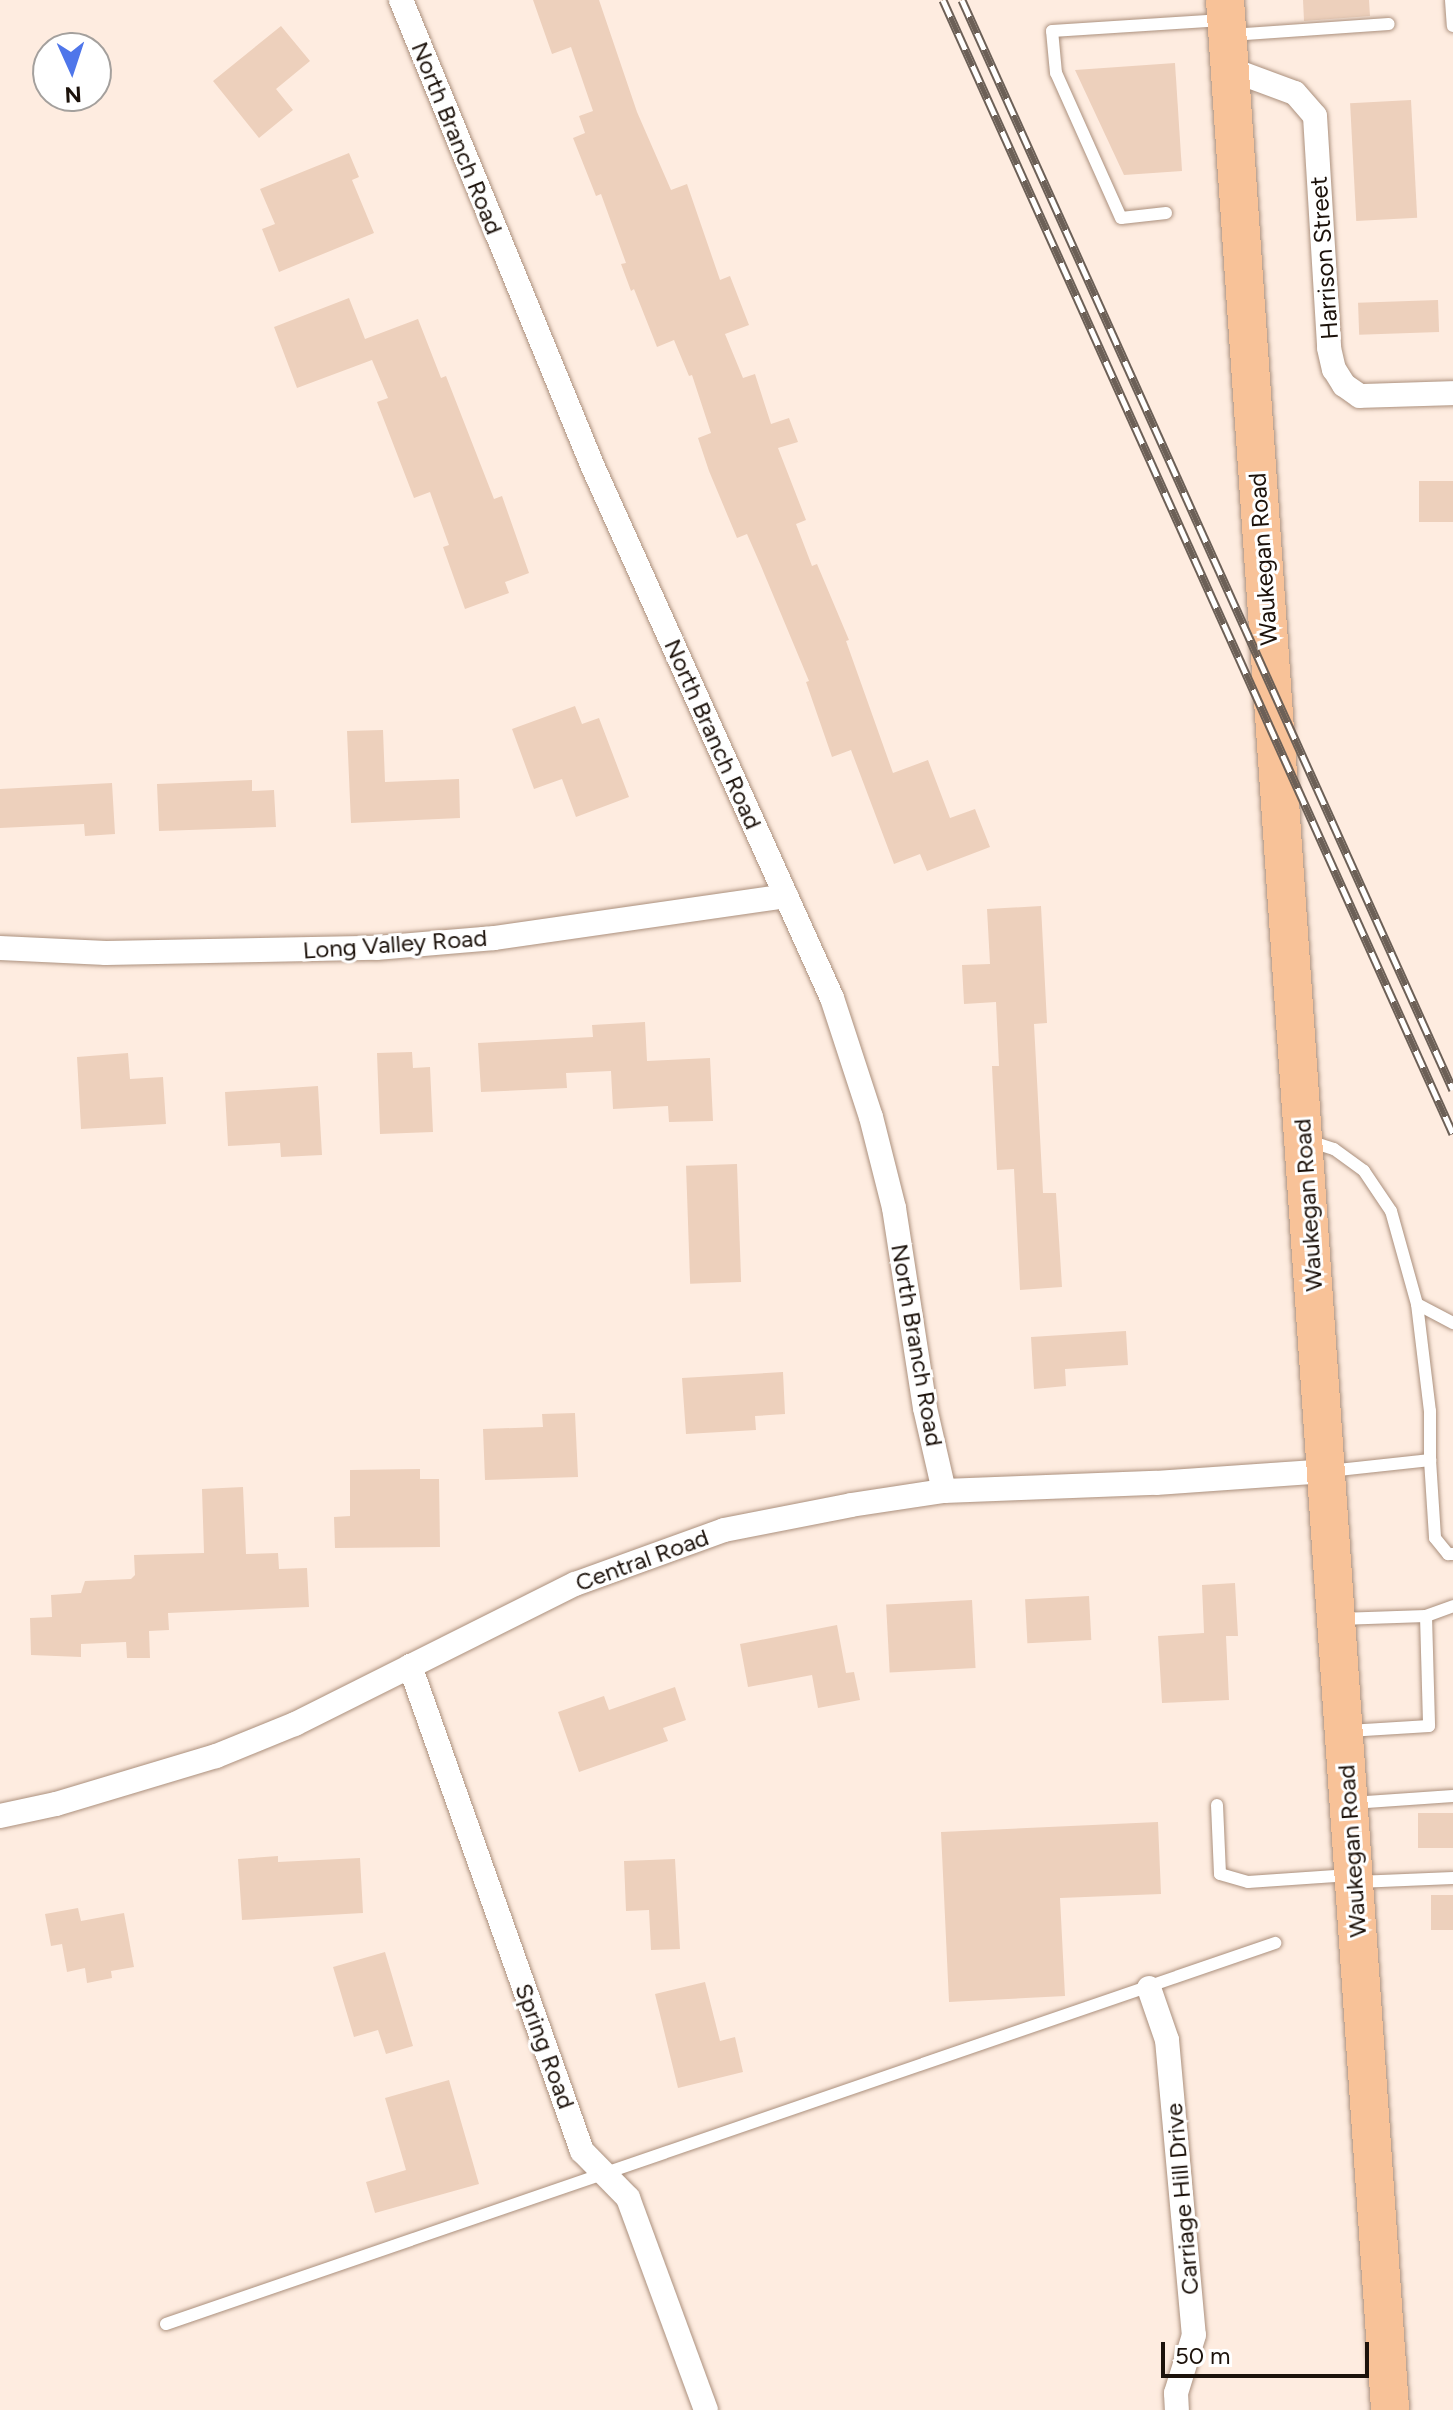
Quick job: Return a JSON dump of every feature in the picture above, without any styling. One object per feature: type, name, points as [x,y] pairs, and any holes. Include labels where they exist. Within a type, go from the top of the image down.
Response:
[{"type":"main road","name":"Waukegan Road","points":[[1227,31],[1390,2410]]},
{"type":"street","name":"North Branch Road","points":[[401,0],[593,467],[832,998],[871,1117],[894,1208],[925,1408],[944,1491]]},
{"type":"street","name":"Harrison Street","points":[[1227,31],[1295,93],[1315,116],[1329,348],[1334,369],[1344,385],[1360,396],[1453,393]]},
{"type":"street","name":"Long Valley Road","points":[[0,948],[106,953],[376,948],[495,938],[786,896]]},
{"type":"street","name":"Central Road","points":[[0,1816],[56,1804],[216,1756],[295,1724],[575,1584],[724,1530],[851,1505],[944,1491],[1156,1483],[1326,1471]]},
{"type":"street","name":"Spring Road","points":[[410,1666],[582,2151],[628,2198],[706,2410]]},
{"type":"street","name":"Carriage Hill Drive","points":[[1149,1988],[1167,2040],[1194,2335],[1176,2393],[1177,2410]]},
{"type":"lane","points":[[1451,0],[1453,26]]},
{"type":"lane","points":[[1166,213],[1121,218],[1056,73],[1052,31],[1227,31],[1389,24]]},
{"type":"lane","points":[[1304,1139],[1334,1149],[1364,1171],[1391,1211],[1417,1304],[1430,1411],[1435,1538],[1451,1553]]},
{"type":"lane","points":[[1417,1304],[1453,1323]]},
{"type":"lane","points":[[1326,1471],[1430,1460]]},
{"type":"lane","points":[[1336,1620],[1426,1616],[1453,1606]]},
{"type":"lane","points":[[1344,1732],[1429,1726],[1426,1616]]},
{"type":"lane","points":[[1349,1803],[1453,1796]]},
{"type":"lane","points":[[1217,1805],[1220,1874],[1248,1882],[1453,1878]]},
{"type":"lane","points":[[166,2324],[1275,1943]]},
{"type":"building","points":[[533,0],[599,0],[637,112],[671,190],[687,184],[720,280],[730,276],[749,325],[725,334],[743,378],[755,374],[771,424],[789,418],[798,442],[778,448],[806,520],[796,524],[812,566],[817,564],[849,640],[846,641],[893,773],[928,760],[950,818],[975,809],[990,847],[927,871],[920,854],[894,864],[851,750],[832,757],[806,682],[809,681],[761,566],[747,534],[737,538],[709,471],[698,438],[711,433],[692,375],[689,376],[674,340],[657,347],[621,264],[626,263],[601,194],[596,196],[573,138],[585,133],[579,116],[593,111],[571,47],[552,54]]},
{"type":"building","points":[[1303,0],[1369,0],[1370,16],[1304,21]]},
{"type":"building","points":[[281,26],[310,61],[276,89],[293,110],[259,138],[213,81]]},
{"type":"building","points":[[1175,63],[1182,171],[1124,175],[1075,70]]},
{"type":"building","points":[[1411,100],[1417,218],[1356,221],[1350,103]]},
{"type":"building","points":[[349,153],[359,177],[352,180],[374,233],[279,272],[262,229],[275,224],[260,189]]},
{"type":"building","points":[[349,298],[365,339],[418,319],[441,378],[446,376],[494,499],[502,496],[529,573],[505,582],[509,593],[465,609],[443,547],[449,545],[430,492],[414,498],[377,402],[388,398],[372,360],[297,388],[274,327]]},
{"type":"building","points":[[1438,300],[1439,332],[1359,335],[1358,303]]},
{"type":"building","points":[[1419,481],[1453,481],[1453,522],[1419,522]]},
{"type":"building","points":[[575,706],[582,724],[599,718],[629,797],[576,817],[562,779],[534,789],[512,729]]},
{"type":"building","points":[[383,730],[385,782],[459,779],[460,818],[351,823],[347,731]]},
{"type":"building","points":[[252,780],[252,791],[274,790],[276,827],[159,831],[157,784]]},
{"type":"building","points":[[112,783],[115,834],[85,836],[84,824],[0,828],[0,789]]},
{"type":"building","points":[[1041,906],[1047,1023],[1034,1024],[1043,1193],[1056,1193],[1062,1287],[1020,1290],[1014,1169],[997,1170],[992,1066],[999,1066],[996,1002],[964,1004],[962,965],[990,964],[987,909]]},
{"type":"building","points":[[645,1022],[647,1061],[710,1058],[713,1121],[669,1122],[668,1106],[613,1109],[611,1071],[566,1073],[567,1088],[481,1092],[478,1043],[593,1037],[592,1025]]},
{"type":"building","points":[[412,1052],[413,1068],[430,1067],[433,1132],[380,1134],[377,1053]]},
{"type":"building","points":[[128,1053],[130,1079],[163,1077],[166,1124],[81,1129],[77,1057]]},
{"type":"building","points":[[318,1086],[322,1155],[281,1157],[280,1143],[228,1146],[225,1092]]},
{"type":"building","points":[[737,1164],[741,1282],[690,1284],[686,1166]]},
{"type":"building","points":[[1126,1331],[1128,1365],[1065,1369],[1066,1386],[1034,1389],[1031,1337]]},
{"type":"building","points":[[783,1372],[785,1414],[755,1416],[756,1430],[686,1434],[682,1378]]},
{"type":"building","points":[[575,1413],[578,1477],[485,1480],[483,1429],[543,1427],[542,1414]]},
{"type":"building","points":[[420,1469],[420,1479],[439,1479],[440,1547],[335,1548],[334,1517],[350,1516],[350,1470]]},
{"type":"building","points":[[243,1487],[246,1554],[278,1553],[279,1569],[307,1568],[309,1607],[168,1613],[169,1630],[149,1631],[150,1658],[127,1658],[126,1642],[81,1644],[81,1657],[31,1655],[30,1618],[52,1617],[51,1595],[81,1593],[85,1581],[131,1579],[135,1575],[134,1555],[204,1553],[202,1489]]},
{"type":"building","points":[[1235,1583],[1238,1636],[1226,1636],[1229,1700],[1162,1703],[1158,1636],[1204,1633],[1202,1585]]},
{"type":"building","points":[[1089,1596],[1091,1640],[1027,1643],[1025,1599]]},
{"type":"building","points":[[972,1600],[976,1668],[890,1672],[886,1605]]},
{"type":"building","points":[[837,1625],[846,1673],[854,1672],[860,1700],[818,1708],[812,1675],[748,1687],[740,1644]]},
{"type":"building","points":[[675,1687],[686,1720],[663,1728],[668,1741],[579,1772],[558,1712],[604,1696],[609,1710]]},
{"type":"building","points":[[1418,1813],[1453,1813],[1453,1848],[1418,1848]]},
{"type":"building","points":[[1158,1822],[1161,1894],[1060,1898],[1065,1996],[949,2002],[941,1832]]},
{"type":"building","points":[[278,1856],[278,1862],[360,1858],[363,1913],[242,1920],[238,1859]]},
{"type":"building","points":[[675,1859],[680,1949],[651,1950],[649,1910],[626,1911],[624,1861]]},
{"type":"building","points":[[1431,1895],[1453,1895],[1453,1930],[1431,1930]]},
{"type":"building","points":[[78,1908],[81,1921],[124,1913],[134,1967],[111,1971],[112,1978],[87,1983],[85,1968],[67,1972],[62,1944],[51,1946],[45,1914]]},
{"type":"building","points":[[385,1952],[413,2046],[386,2054],[378,2030],[354,2037],[333,1967]]},
{"type":"building","points":[[705,1982],[720,2041],[735,2037],[743,2072],[678,2088],[655,1994]]},
{"type":"building","points":[[449,2080],[479,2184],[375,2213],[366,2182],[406,2170],[385,2098]]},
{"type":"railway","points":[[943,0],[1453,1134]]},
{"type":"railway","points":[[962,0],[1453,1090]]}]
